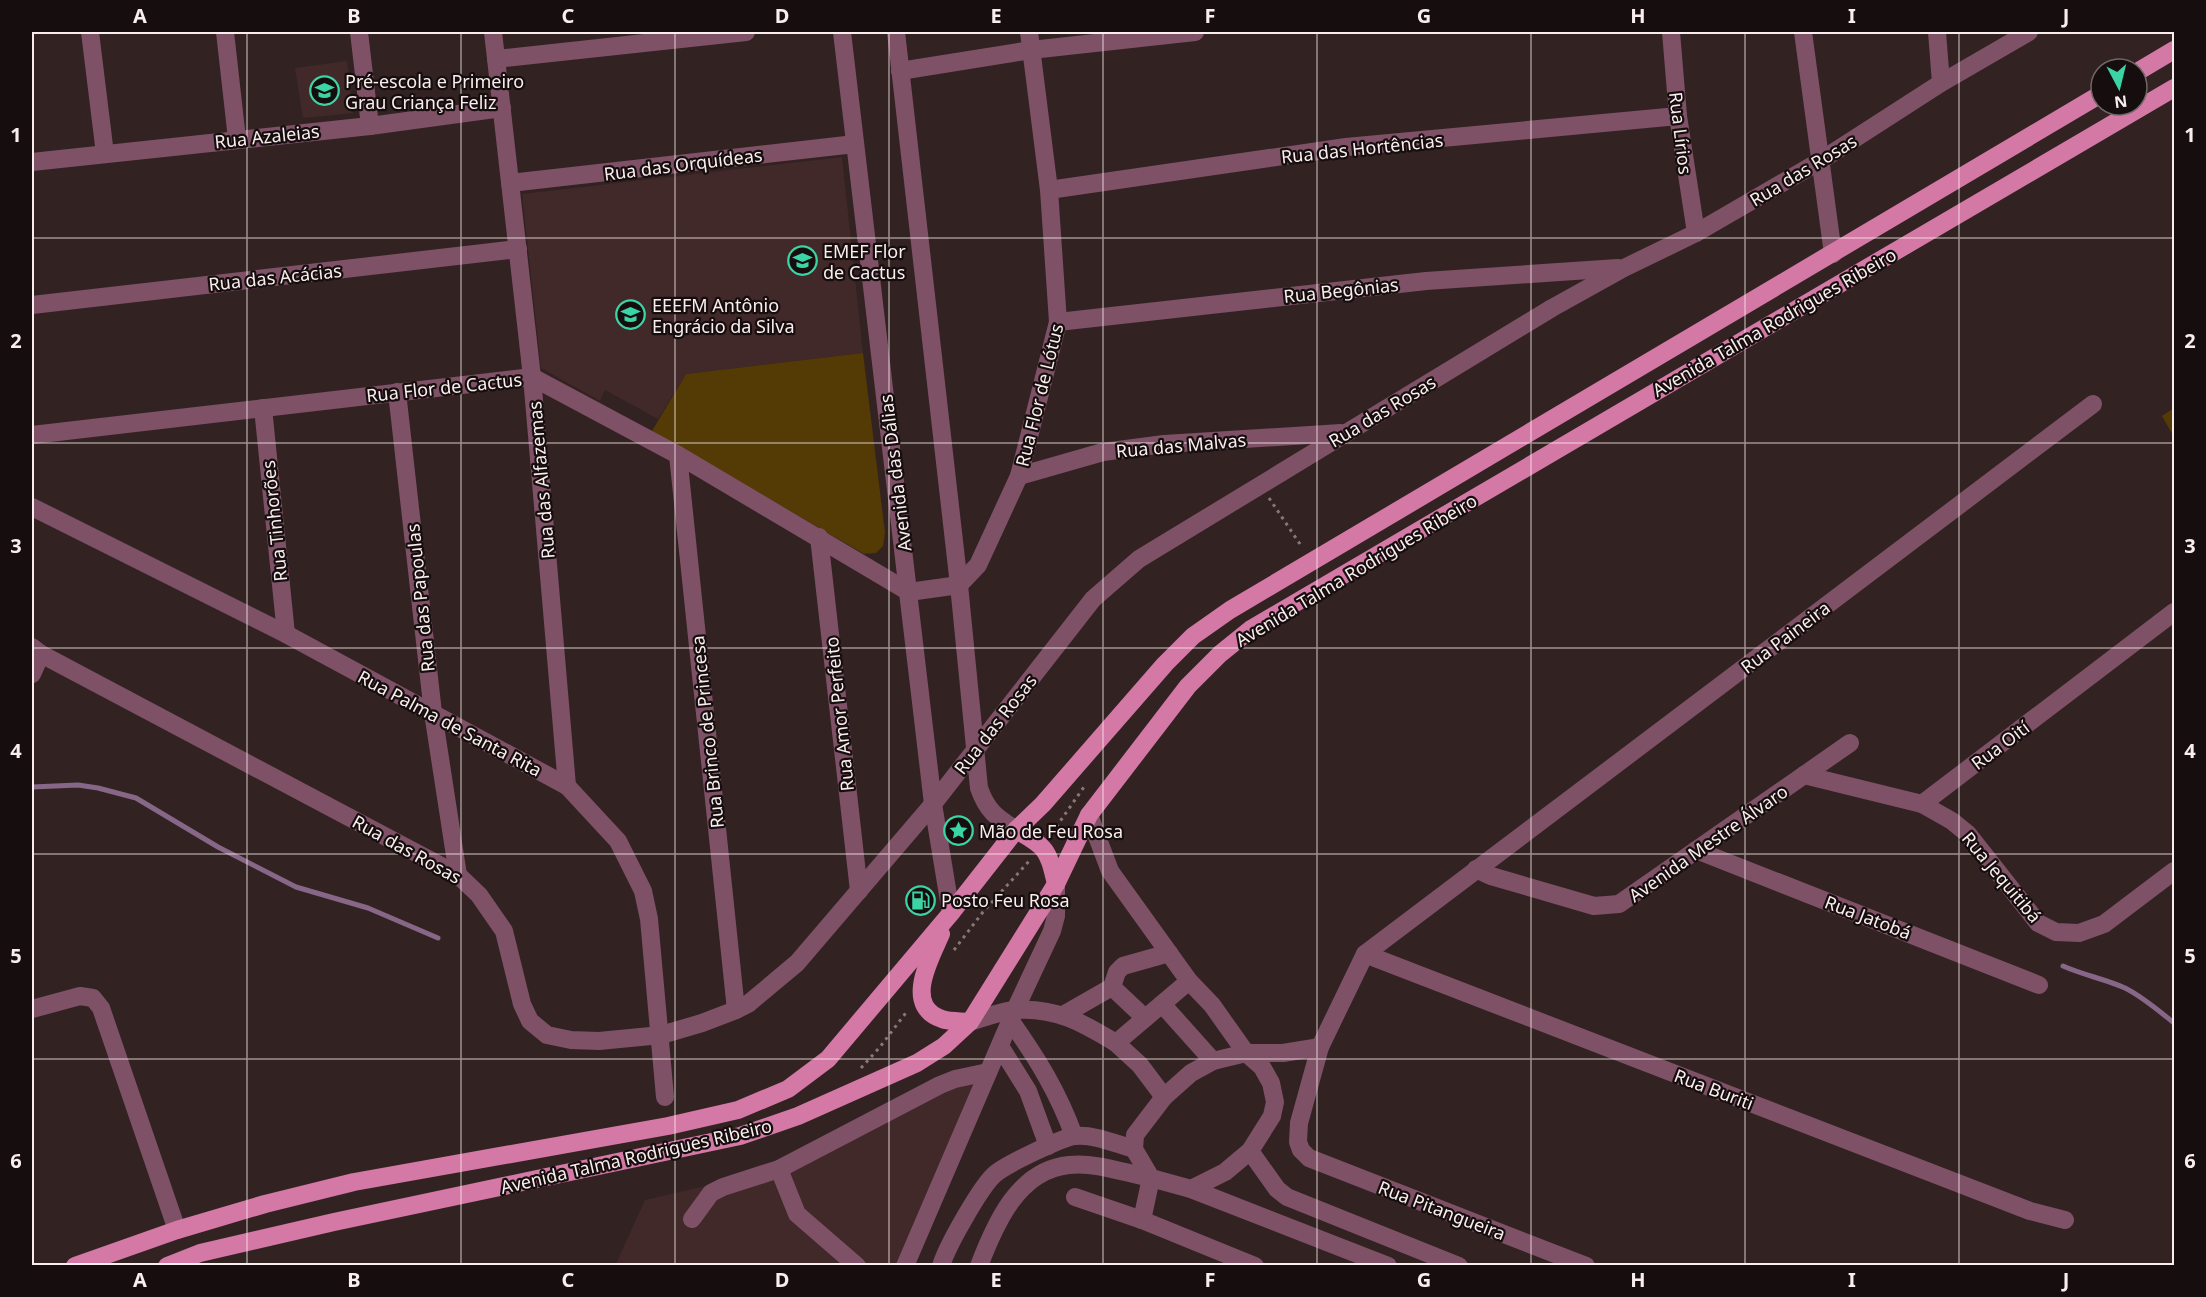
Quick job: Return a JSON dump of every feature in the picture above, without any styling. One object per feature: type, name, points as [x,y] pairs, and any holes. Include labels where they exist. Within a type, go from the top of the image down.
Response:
[{"type":"main road","points":[[2149,65],[2175,50]]},
{"type":"main road","name":"Avenida Talma Rodrigues Ribeiro","points":[[167,1266],[200,1253],[334,1222],[740,1136],[798,1116],[917,1063],[944,1046],[970,1022],[1056,884],[1089,815],[1188,686],[1220,654],[1251,629],[2175,88]]},
{"type":"main road","name":"Avenida Talma Rodrigues Ribeiro","points":[[75,1266],[177,1230],[354,1182],[668,1126],[738,1110],[788,1089],[828,1059],[951,913],[1016,830],[1042,804],[1165,664],[1193,636],[1230,610],[1312,561],[2089,101]]},
{"type":"main road","points":[[1016,830],[1042,846],[1050,858],[1056,884]]},
{"type":"main road","points":[[951,913],[925,971],[922,987],[923,1005],[930,1014],[944,1020],[970,1022]]},
{"type":"street","points":[[90,32],[105,154]]},
{"type":"street","points":[[225,32],[237,139]]},
{"type":"street","points":[[359,32],[370,126]]},
{"type":"street","name":"Rua das Alfazemas","points":[[493,32],[532,377],[567,786]]},
{"type":"street","points":[[496,59],[746,32]]},
{"type":"street","name":"Avenida das Dálias","points":[[842,32],[933,804],[951,913]]},
{"type":"street","points":[[897,32],[959,585],[979,788],[984,803],[992,814],[1016,830]]},
{"type":"street","name":"Rua Flor de Lótus","points":[[959,585],[978,565],[1019,476],[1058,322],[1049,190],[1029,32]]},
{"type":"street","points":[[900,71],[1031,50],[1195,32]]},
{"type":"street","name":"Rua Lírios","points":[[1671,32],[1678,116],[1696,233]]},
{"type":"street","points":[[1803,32],[1833,254]]},
{"type":"street","points":[[1937,32],[1941,83]]},
{"type":"street","name":"Rua das Rosas","points":[[36,650],[458,875],[479,895],[504,931],[522,1004],[530,1021],[547,1035],[571,1040],[599,1041],[661,1035],[702,1023],[748,1004],[797,963],[933,804],[1093,599],[1139,559],[1552,308],[1624,268],[1696,233],[1820,161],[1941,83],[2029,32]]},
{"type":"street","name":"Rua Azaleias","points":[[32,162],[370,126],[502,108]]},
{"type":"street","name":"Rua das Hortências","points":[[1049,190],[1346,147],[1412,143],[1678,116]]},
{"type":"street","name":"Rua das Orquídeas","points":[[510,183],[855,144]]},
{"type":"street","name":"Rua das Acácias","points":[[32,305],[518,249]]},
{"type":"street","name":"Rua Begônias","points":[[1058,322],[1426,281],[1624,268]]},
{"type":"street","name":"Rua Flor de Cactus","points":[[32,435],[532,377],[678,455],[909,592]]},
{"type":"street","name":"Rua das Papoulas","points":[[397,392],[433,713],[458,875]]},
{"type":"street","name":"Rua Paineira","points":[[1476,869],[2093,404]]},
{"type":"street","name":"Rua Tinhorões","points":[[263,408],[286,634]]},
{"type":"street","name":"Rua das Malvas","points":[[1019,476],[1103,452],[1164,444],[1346,433]]},
{"type":"street","name":"Rua Brinco de Princesa","points":[[678,455],[736,1010]]},
{"type":"street","name":"Rua Palma de Santa Rita","points":[[32,507],[286,634],[567,786],[618,842],[644,891],[661,1035],[665,1097]]},
{"type":"street","name":"Rua Amor Perfeito","points":[[819,537],[859,891]]},
{"type":"street","points":[[909,592],[959,585]]},
{"type":"street","name":"Rua Oití","points":[[1922,804],[2175,612]]},
{"type":"street","points":[[32,674],[36,650]]},
{"type":"street","name":"Avenida Mestre Álvaro","points":[[1476,869],[1491,876],[1594,906],[1619,904],[1850,742]]},
{"type":"street","points":[[1804,776],[1922,804]]},
{"type":"street","name":"Rua Jequitibá","points":[[1922,804],[1952,821],[1968,834],[2037,923],[2055,932],[2079,933],[2104,924],[2175,871]]},
{"type":"street","points":[[1089,815],[1110,871],[1189,981],[1212,1005],[1246,1053],[1262,1067],[1271,1083],[1275,1102],[1272,1116],[1250,1150],[1225,1172],[1191,1189]]},
{"type":"street","name":"Rua Jatobá","points":[[1696,850],[2039,985]]},
{"type":"street","points":[[1142,1220],[1151,1178],[1134,1149],[1136,1135],[1164,1097],[1191,1074],[1213,1061],[1246,1053],[1283,1053],[1320,1047],[1365,954],[1476,869]]},
{"type":"street","points":[[905,1266],[1013,1015],[1052,932],[1056,916],[1056,884]]},
{"type":"street","points":[[1063,1015],[1112,987],[1117,972],[1123,966],[1169,953]]},
{"type":"street","name":"Rua Buriti","points":[[1365,954],[2019,1207],[2065,1220]]},
{"type":"street","points":[[1116,1042],[1189,981]]},
{"type":"street","points":[[1112,987],[1145,1018]]},
{"type":"street","points":[[32,1009],[80,996],[93,998],[101,1008],[177,1230]]},
{"type":"street","points":[[1162,1004],[1213,1061]]},
{"type":"street","points":[[1013,1015],[1046,1072],[1063,1106],[1074,1136]]},
{"type":"street","points":[[970,1022],[1013,1015],[1063,1015],[1078,1020],[1116,1042],[1140,1065],[1164,1097]]},
{"type":"street","points":[[1000,1046],[1028,1090],[1048,1146]]},
{"type":"street","name":"Rua Pitangueira","points":[[1320,1047],[1299,1123],[1298,1142],[1301,1150],[1309,1158],[1586,1266]]},
{"type":"street","points":[[1271,1083],[1283,1053]]},
{"type":"street","points":[[692,1219],[711,1193],[723,1187],[779,1169],[940,1085],[955,1079],[988,1072]]},
{"type":"street","points":[[941,1266],[983,1187],[996,1173],[1048,1146],[1074,1136],[1097,1138],[1134,1149]]},
{"type":"street","points":[[1250,1150],[1277,1189],[1287,1197],[1459,1266]]},
{"type":"street","points":[[979,1266],[994,1227],[1024,1186],[1042,1173],[1069,1165],[1091,1166],[1191,1189],[1388,1266]]},
{"type":"street","points":[[779,1169],[797,1214],[857,1266]]},
{"type":"street","points":[[1075,1197],[1142,1220],[1255,1266]]},
{"type":"path","points":[[1260,485],[1312,561]]},
{"type":"path","points":[[949,957],[983,912],[1042,846]]},
{"type":"path","points":[[859,1069],[880,1047],[914,1002]]},
{"type":"shaded area","name":"Pré-escola e Primeiro Grau Criança Feliz","points":[[347,61],[353,113],[303,118],[295,68]]},
{"type":"shaded area","name":"EEEFM Antônio Engrácio da Silva","points":[[842,157],[863,353],[686,374],[658,419],[605,390],[600,401],[541,368],[522,194]]},
{"type":"shaded area","points":[[863,353],[885,533],[883,546],[876,553],[864,554],[652,431],[686,374]]},
{"type":"shaded area","points":[[2174,408],[2174,437],[2162,416]]},
{"type":"shaded area","points":[[966,1070],[980,1082],[901,1265],[615,1266],[645,1200],[766,1172]]},
{"type":"waterway","points":[[32,787],[78,785],[136,798],[218,847],[296,887],[368,908],[438,938]]},
{"type":"waterway","points":[[2063,966],[2125,988],[2174,1023]]},
{"type":"place","name":"Pré-escola e Primeiro Grau Criança Feliz","points":[[324,91]]},
{"type":"place","name":"EMEF Flor de Cactus","points":[[802,261]]},
{"type":"place","name":"EEEFM Antônio Engrácio da Silva","points":[[631,315]]},
{"type":"place","name":"Mão de Feu Rosa","points":[[958,831]]},
{"type":"place","name":"Posto Feu Rosa","points":[[920,900]]}]
